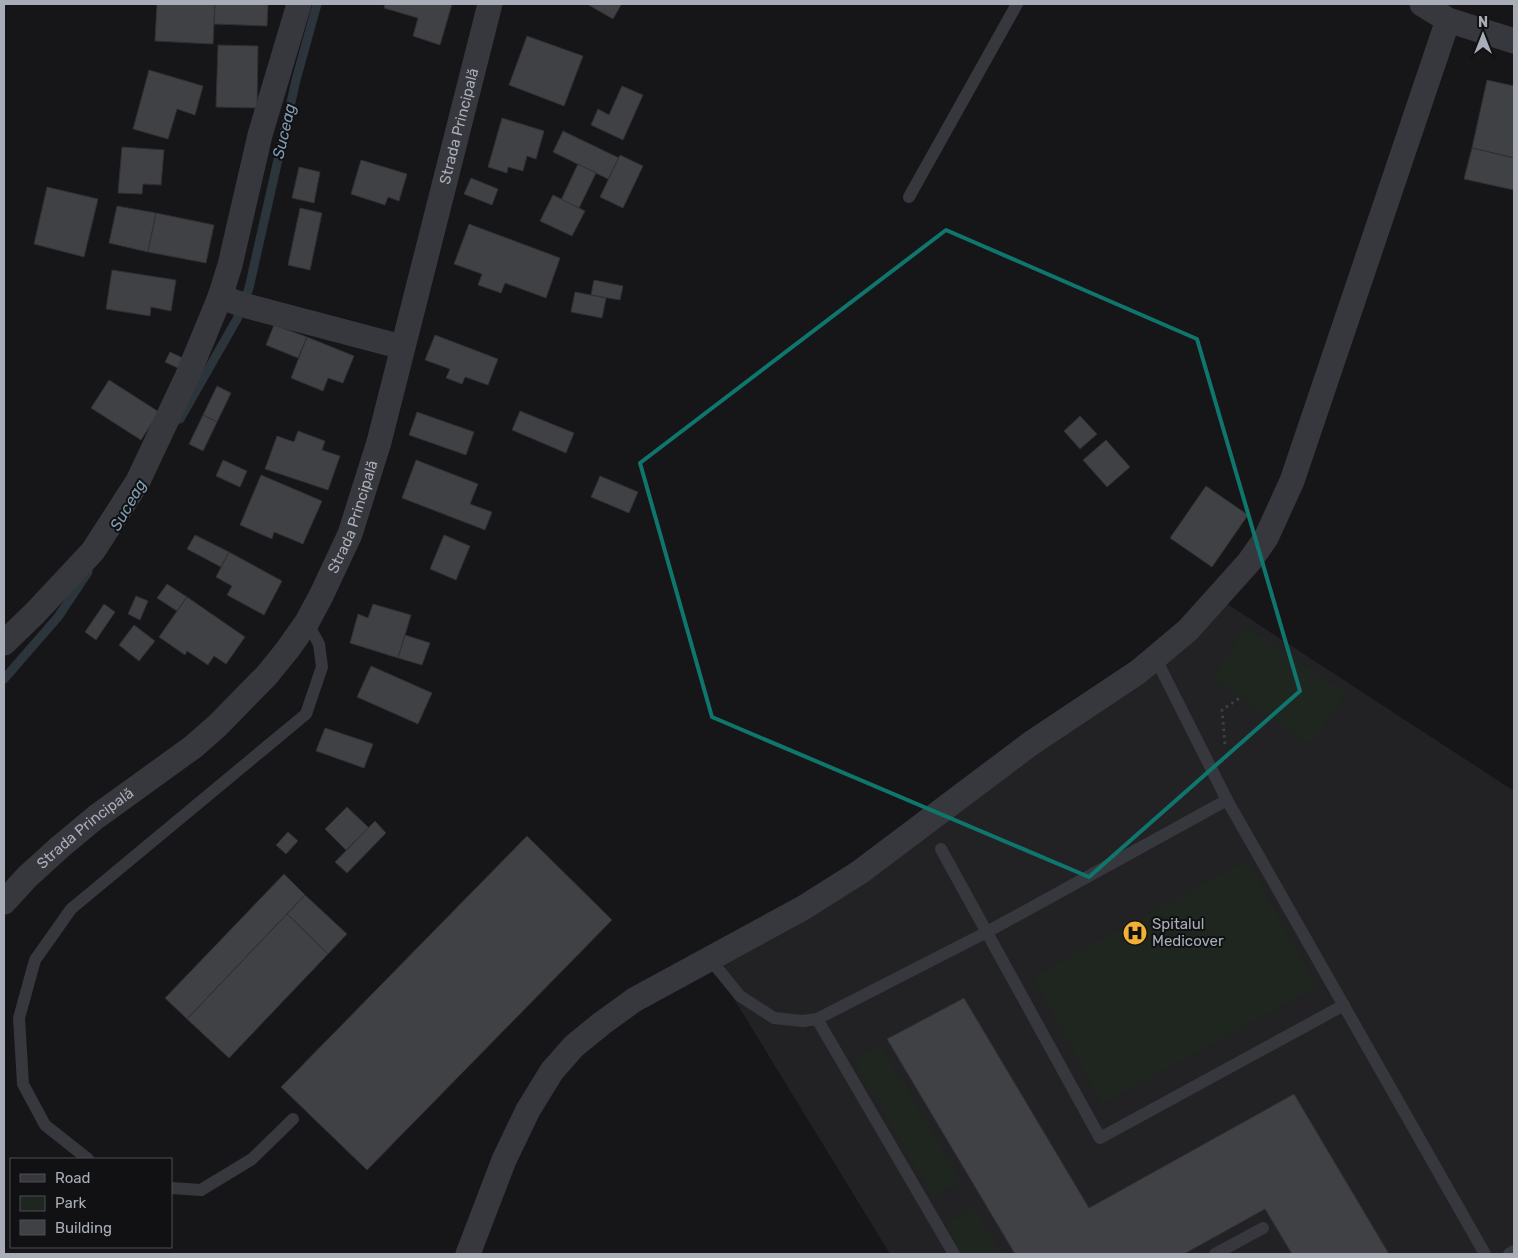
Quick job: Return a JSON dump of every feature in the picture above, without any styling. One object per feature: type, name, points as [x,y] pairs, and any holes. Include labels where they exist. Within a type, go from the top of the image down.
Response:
[{"type":"street","points":[[4,643],[93,551],[138,481],[187,377],[235,302],[230,265],[260,135],[299,4]]},
{"type":"street","name":"Strada Principală","points":[[4,902],[27,877],[96,817],[193,747],[218,725],[267,675],[307,622],[350,534],[379,442],[490,4]]},
{"type":"street","points":[[1422,4],[1448,20],[1514,41]]},
{"type":"street","points":[[468,1254],[504,1160],[528,1110],[552,1071],[574,1046],[634,1000],[803,908],[860,872],[1030,744],[1138,672],[1188,630],[1250,562],[1266,538],[1296,472],[1448,20]]},
{"type":"street","points":[[235,302],[402,347]]},
{"type":"lane","points":[[909,197],[1017,4]]},
{"type":"lane","points":[[87,1158],[44,1125],[23,1084],[19,1018],[35,960],[71,910],[306,714],[322,667],[318,644],[307,622]]},
{"type":"lane","points":[[1156,657],[1227,800],[1485,1254]]},
{"type":"lane","points":[[709,958],[740,996],[774,1018],[803,1021],[817,1019],[987,932],[1227,800]]},
{"type":"lane","points":[[941,849],[1100,1138],[1344,1005]]},
{"type":"lane","points":[[817,1019],[954,1254]]},
{"type":"lane","points":[[172,1188],[201,1190],[252,1159],[293,1118]]},
{"type":"lane","points":[[1215,1254],[1263,1228]]},
{"type":"lane","points":[[1509,1254],[1514,1251]]},
{"type":"path","points":[[1204,754],[1226,744],[1222,710],[1241,697]]},
{"type":"highlighted area","points":[[946,230],[1197,339],[1300,691],[1089,877],[712,717],[640,463]]},
{"type":"shaded area","name":"Spitalul Medicover","points":[[1218,598],[1514,791],[1514,1254],[890,1254],[709,958],[803,908]]},
{"type":"green space","points":[[1247,626],[1346,693],[1311,744],[1212,678]]},
{"type":"green space","points":[[1247,860],[1317,987],[1102,1104],[1033,977]]},
{"type":"green space","points":[[880,1044],[961,1181],[934,1197],[853,1060]]},
{"type":"green space","points":[[974,1207],[1001,1254],[963,1254],[946,1224]]},
{"type":"building","points":[[157,4],[215,4],[213,44],[155,41]]},
{"type":"building","points":[[215,4],[268,4],[267,26],[214,24]]},
{"type":"building","points":[[385,4],[452,4],[440,45],[413,36],[418,18],[384,8]]},
{"type":"building","points":[[587,4],[618,4],[621,5],[613,19]]},
{"type":"building","points":[[527,36],[583,56],[564,106],[509,85]]},
{"type":"building","points":[[218,45],[258,46],[257,108],[216,107]]},
{"type":"building","points":[[149,70],[203,86],[195,115],[177,109],[168,139],[133,129]]},
{"type":"building","points":[[1487,80],[1514,86],[1514,158],[1472,148]]},
{"type":"building","points":[[622,86],[643,95],[623,140],[591,125],[598,109],[609,115]]},
{"type":"building","points":[[502,118],[544,131],[536,159],[527,156],[523,171],[508,167],[507,173],[488,167]]},
{"type":"building","points":[[563,131],[619,158],[608,179],[553,152]]},
{"type":"building","points":[[122,147],[164,150],[161,185],[143,184],[142,194],[118,193]]},
{"type":"building","points":[[1472,148],[1514,158],[1514,190],[1464,179]]},
{"type":"building","points":[[620,155],[643,166],[623,208],[600,197]]},
{"type":"building","points":[[361,160],[407,174],[399,201],[388,197],[385,205],[351,194]]},
{"type":"building","points":[[578,164],[596,173],[579,208],[561,200]]},
{"type":"building","points":[[299,167],[320,172],[314,203],[292,198]]},
{"type":"building","points":[[471,178],[498,189],[492,205],[464,194]]},
{"type":"building","points":[[47,187],[98,199],[84,257],[34,244]]},
{"type":"building","points":[[553,195],[585,211],[572,236],[540,221]]},
{"type":"building","points":[[117,206],[156,213],[148,252],[109,243]]},
{"type":"building","points":[[300,208],[322,213],[310,270],[288,265]]},
{"type":"building","points":[[156,213],[214,225],[206,263],[148,252]]},
{"type":"building","points":[[469,224],[560,258],[546,298],[505,283],[501,293],[478,285],[482,274],[454,264]]},
{"type":"building","points":[[112,270],[176,280],[171,311],[151,307],[150,316],[106,309]]},
{"type":"building","points":[[594,280],[623,286],[620,300],[591,295]]},
{"type":"building","points":[[575,292],[606,298],[602,318],[571,312]]},
{"type":"building","points":[[274,325],[307,337],[298,358],[266,345]]},
{"type":"building","points":[[435,335],[498,359],[488,385],[465,377],[462,384],[446,378],[450,369],[425,360]]},
{"type":"building","points":[[307,337],[354,356],[343,383],[328,378],[323,391],[291,378]]},
{"type":"building","points":[[170,352],[185,359],[180,369],[165,362]]},
{"type":"building","points":[[109,380],[159,412],[141,440],[91,408]]},
{"type":"building","points":[[217,386],[231,393],[217,422],[203,415]]},
{"type":"building","points":[[520,411],[574,433],[566,453],[512,430]]},
{"type":"building","points":[[417,412],[474,432],[466,455],[409,435]]},
{"type":"building","points":[[203,415],[217,422],[203,451],[189,444]]},
{"type":"building","points":[[1080,416],[1097,434],[1080,449],[1064,431]]},
{"type":"building","points":[[298,431],[325,441],[322,450],[340,456],[328,490],[265,469],[277,436],[294,442]]},
{"type":"building","points":[[1106,440],[1130,467],[1107,487],[1083,460]]},
{"type":"building","points":[[223,460],[247,471],[240,487],[216,476]]},
{"type":"building","points":[[416,460],[478,484],[470,504],[492,512],[485,530],[402,498]]},
{"type":"building","points":[[261,475],[322,501],[303,544],[274,532],[272,539],[240,525]]},
{"type":"building","points":[[600,476],[638,492],[629,513],[591,497]]},
{"type":"building","points":[[1206,486],[1248,515],[1212,567],[1170,538]]},
{"type":"building","points":[[195,535],[229,552],[221,567],[187,549]]},
{"type":"building","points":[[444,535],[470,546],[456,580],[430,569]]},
{"type":"building","points":[[229,552],[282,581],[264,615],[227,595],[232,586],[216,577]]},
{"type":"building","points":[[167,584],[187,597],[177,611],[157,598]]},
{"type":"building","points":[[136,596],[148,601],[140,620],[128,614]]},
{"type":"building","points":[[187,597],[245,637],[226,664],[214,656],[208,665],[187,651],[185,655],[159,637]]},
{"type":"building","points":[[104,604],[115,612],[96,640],[85,632]]},
{"type":"building","points":[[373,604],[411,615],[398,658],[350,643],[358,614],[368,618]]},
{"type":"building","points":[[134,625],[155,641],[139,661],[119,645]]},
{"type":"building","points":[[405,635],[430,643],[422,665],[398,658]]},
{"type":"building","points":[[371,666],[432,693],[418,724],[357,697]]},
{"type":"building","points":[[325,728],[373,744],[364,768],[316,751]]},
{"type":"building","points":[[347,807],[369,828],[346,850],[325,829]]},
{"type":"building","points":[[375,821],[386,833],[347,873],[335,862]]},
{"type":"building","points":[[288,832],[298,841],[286,854],[276,845]]},
{"type":"building","points":[[527,836],[612,920],[367,1170],[281,1087]]},
{"type":"building","points":[[284,874],[305,895],[187,1019],[165,998]]},
{"type":"building","points":[[305,895],[347,934],[328,954],[287,914]]},
{"type":"building","points":[[287,914],[328,954],[229,1058],[187,1019]]},
{"type":"building","points":[[964,998],[1089,1208],[1294,1094],[1389,1254],[1292,1254],[1265,1209],[1184,1254],[1015,1254],[887,1039]]},
{"type":"waterway","name":"Suceag","points":[[180,419],[237,319],[249,288],[296,80],[317,4]]},
{"type":"waterway","name":"Suceag","points":[[4,679],[58,617],[88,572]]},
{"type":"place","name":"Spitalul Medicover","points":[[1135,933]]}]
